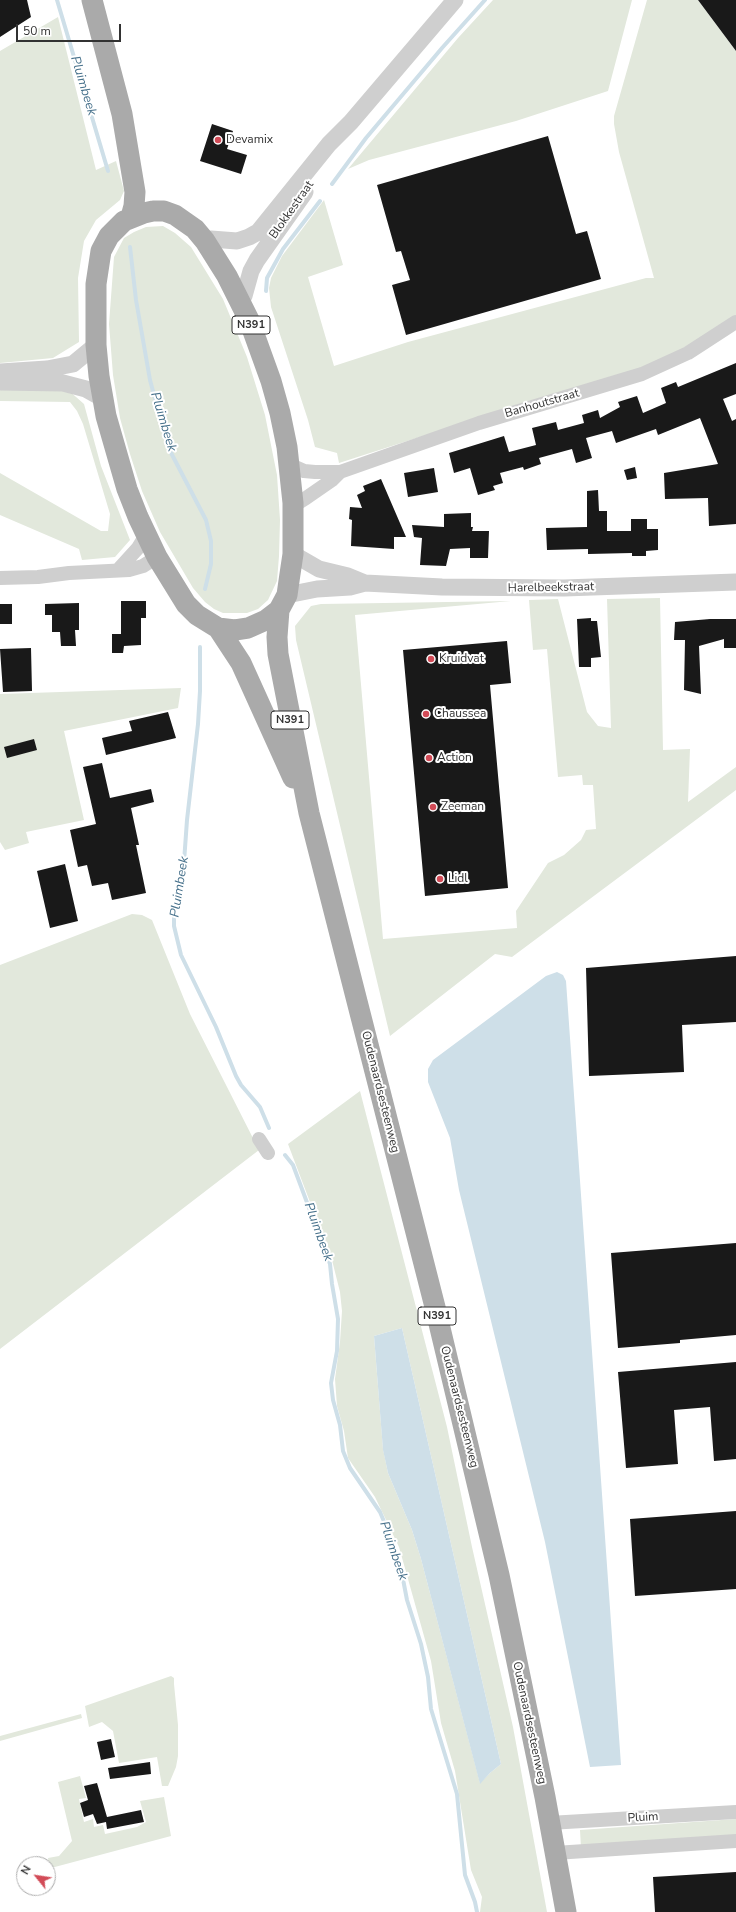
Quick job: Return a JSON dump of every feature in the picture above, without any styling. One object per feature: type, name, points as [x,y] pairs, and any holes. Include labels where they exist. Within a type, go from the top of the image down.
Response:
[{"type":"main road","name":"N391","points":[[92,0],[122,114],[148,189],[154,202],[164,211],[175,215],[187,223],[205,241],[227,276],[249,320],[271,381],[284,433],[293,503],[293,554],[283,602],[266,620],[248,628],[235,630],[218,628],[197,615],[186,604],[157,557],[127,489],[102,398],[96,345],[96,284],[101,251],[105,242],[116,227],[131,217],[144,213],[164,211]]},
{"type":"main road","name":"N391","points":[[122,114],[135,192],[134,206],[131,217]]},
{"type":"main road","name":"Oudenaardsesteenweg","points":[[283,602],[277,637],[278,654],[309,813],[435,1307],[495,1559],[566,1912]]},
{"type":"main road","name":"Oudenaardsesteenweg","points":[[218,628],[241,663],[309,813]]},
{"type":"street","name":"Blokkestraat","points":[[205,241],[237,241],[258,232],[328,144],[351,122],[455,0]]},
{"type":"street","name":"Blokkestraat","points":[[239,300],[244,296],[257,260],[337,147],[351,122]]},
{"type":"street","name":"Banhoutstraat","points":[[289,467],[295,467],[304,471],[340,472],[479,423],[642,374],[688,353],[736,322]]},
{"type":"street","points":[[0,372],[47,369],[73,364],[96,345]]},
{"type":"street","points":[[0,382],[63,383],[86,389],[102,398]]},
{"type":"street","name":"Banhoutstraat","points":[[293,503],[298,503],[306,498],[332,480],[340,472]]},
{"type":"street","points":[[118,570],[138,548],[146,535]]},
{"type":"street","name":"Harelbeekstraat","points":[[293,554],[319,569],[348,576],[365,583]]},
{"type":"street","points":[[0,578],[38,577],[129,570],[143,566],[157,557]]},
{"type":"street","name":"Harelbeekstraat","points":[[283,602],[317,589],[350,587],[365,583],[442,587],[557,588],[736,582]]},
{"type":"street","points":[[259,1139],[268,1153]]},
{"type":"street","name":"Pluim","points":[[549,1823],[736,1812]]},
{"type":"street","points":[[555,1853],[736,1841]]},
{"type":"shaded area","points":[[493,0],[632,0],[608,91],[516,121],[369,160],[348,169],[458,38]]},
{"type":"shaded area","points":[[647,0],[698,0],[736,51],[736,316],[677,352],[637,370],[513,407],[339,463],[337,453],[315,447],[308,420],[271,307],[269,288],[271,278],[282,256],[324,200],[343,265],[308,277],[334,366],[408,342],[646,278],[654,278],[619,152],[614,124],[614,116]]},
{"type":"shaded area","points":[[58,17],[96,170],[116,161],[124,191],[120,200],[96,220],[84,241],[78,278],[79,342],[53,358],[0,363],[0,51]]},
{"type":"shaded area","points":[[163,226],[175,233],[191,247],[223,299],[247,357],[265,415],[277,475],[280,520],[277,581],[268,600],[258,609],[247,613],[223,613],[214,609],[205,602],[193,588],[160,532],[142,491],[120,418],[113,375],[109,324],[114,257],[124,238],[146,227]]},
{"type":"shaded area","points":[[0,388],[67,389],[84,404],[101,466],[130,540],[115,557],[82,560],[79,549],[0,515],[0,473],[101,531],[108,531],[110,514],[83,424],[77,411],[70,402],[0,401]]},
{"type":"shaded area","points":[[660,598],[663,750],[690,749],[688,802],[736,767],[736,790],[512,957],[495,954],[390,1036],[296,640],[295,626],[311,606],[321,604],[511,601],[355,615],[383,939],[517,928],[516,911],[548,863],[564,855],[581,840],[586,830],[596,829],[593,785],[583,785],[582,775],[558,777],[547,649],[533,650],[529,600],[558,599],[587,712],[598,726],[611,728],[607,599]]},
{"type":"shaded area","points":[[181,688],[178,708],[64,731],[84,820],[26,832],[29,843],[5,850],[0,842],[0,694]]},
{"type":"shaded area","points":[[132,914],[142,915],[152,920],[190,1014],[259,1150],[0,1349],[0,965]]},
{"type":"shaded area","points":[[557,972],[563,975],[566,981],[621,1765],[590,1767],[545,1542],[459,1190],[450,1138],[428,1082],[428,1069],[433,1060],[546,976]]},
{"type":"shaded area","points":[[360,1091],[447,1427],[472,1547],[513,1727],[547,1912],[480,1912],[482,1897],[471,1870],[455,1771],[441,1723],[431,1661],[399,1547],[375,1497],[348,1458],[344,1431],[337,1406],[335,1379],[342,1311],[340,1292],[332,1260],[288,1144]],"holes":[[[402,1328],[501,1764],[480,1783],[421,1559],[412,1530],[388,1473],[383,1449],[374,1336]]]},
{"type":"shaded area","points":[[402,1328],[501,1764],[480,1784],[421,1559],[412,1530],[388,1473],[383,1450],[374,1336]]},
{"type":"shaded area","points":[[171,1676],[174,1678],[178,1725],[178,1756],[176,1767],[168,1786],[162,1786],[157,1757],[119,1763],[113,1731],[102,1722],[89,1727],[85,1706]]},
{"type":"shaded area","points":[[81,1714],[82,1718],[0,1741],[0,1736]]},
{"type":"shaded area","points":[[80,1776],[86,1798],[79,1799],[84,1822],[93,1819],[94,1827],[103,1825],[105,1834],[137,1827],[146,1822],[140,1801],[164,1797],[171,1836],[56,1867],[56,1857],[59,1856],[72,1841],[58,1782]]},
{"type":"shaded area","points":[[736,1819],[736,1837],[581,1848],[580,1830]]},
{"type":"building","points":[[0,0],[27,0],[31,17],[0,37]]},
{"type":"building","points":[[698,0],[736,0],[736,51]]},
{"type":"building","name":"Devamix","points":[[212,124],[233,131],[227,149],[247,155],[241,174],[200,161]]},
{"type":"building","points":[[548,136],[576,234],[587,231],[601,279],[406,335],[392,285],[410,280],[401,251],[396,252],[377,185]]},
{"type":"building","points":[[736,363],[736,394],[723,399],[732,421],[736,419],[736,524],[709,526],[708,498],[665,499],[664,473],[718,464],[700,418],[658,435],[656,429],[616,443],[612,431],[586,438],[592,458],[576,463],[572,449],[539,458],[541,464],[524,470],[523,467],[500,473],[503,483],[493,486],[495,490],[478,495],[470,468],[454,473],[449,453],[504,436],[509,452],[536,445],[532,428],[556,422],[558,430],[584,423],[582,415],[598,410],[600,418],[620,407],[618,402],[637,396],[643,413],[666,403],[661,388],[676,382],[678,387]]},
{"type":"building","points":[[635,467],[637,478],[627,480],[624,470]]},
{"type":"building","points":[[434,468],[438,492],[408,497],[404,473]]},
{"type":"building","points":[[381,479],[406,537],[394,537],[394,549],[351,546],[352,520],[349,519],[350,507],[362,508],[357,495],[365,491],[363,486]]},
{"type":"building","points":[[598,490],[599,511],[607,511],[607,531],[631,531],[631,519],[647,519],[647,529],[658,529],[658,550],[646,551],[646,556],[632,556],[632,553],[588,554],[588,549],[547,550],[546,528],[587,527],[587,491]]},
{"type":"building","points":[[471,513],[471,527],[473,527],[472,531],[489,531],[488,558],[470,558],[470,548],[450,549],[446,566],[420,565],[422,538],[414,537],[412,525],[444,527],[444,514]]},
{"type":"building","points":[[121,601],[146,601],[146,618],[141,618],[141,645],[124,646],[123,653],[112,653],[112,634],[121,634]]},
{"type":"building","points":[[79,603],[79,630],[75,630],[76,646],[61,646],[60,632],[52,632],[52,615],[45,615],[45,604]]},
{"type":"building","points":[[0,604],[12,604],[12,624],[0,624]]},
{"type":"building","points":[[591,618],[591,621],[597,621],[601,657],[591,658],[591,667],[579,667],[577,619]]},
{"type":"building","points":[[710,619],[736,619],[736,648],[724,648],[724,639],[699,646],[701,694],[684,690],[685,640],[674,640],[675,622]]},
{"type":"building","points":[[507,641],[511,683],[490,685],[508,888],[425,896],[403,650]]},
{"type":"building","points":[[31,648],[32,691],[3,692],[0,649]]},
{"type":"building","points":[[168,712],[176,738],[106,755],[102,738],[132,731],[129,721]]},
{"type":"building","points":[[34,739],[37,750],[7,758],[4,747]]},
{"type":"building","points":[[102,763],[110,798],[151,789],[154,802],[131,808],[139,845],[136,845],[146,893],[112,900],[108,883],[92,886],[87,865],[78,867],[70,830],[96,824],[83,767]]},
{"type":"building","points":[[65,864],[78,921],[50,928],[37,871]]},
{"type":"building","points":[[736,956],[736,1022],[682,1025],[684,1072],[589,1076],[586,968]]},
{"type":"building","points":[[736,1243],[736,1335],[680,1340],[680,1343],[618,1348],[611,1253]]},
{"type":"building","points":[[736,1362],[736,1459],[714,1461],[710,1407],[674,1410],[678,1464],[626,1468],[618,1372]]},
{"type":"building","points":[[736,1511],[736,1589],[635,1596],[630,1519]]},
{"type":"building","points":[[111,1739],[115,1757],[101,1760],[97,1742]]},
{"type":"building","points":[[150,1762],[151,1774],[110,1779],[108,1768]]},
{"type":"building","points":[[97,1783],[107,1817],[141,1810],[144,1822],[107,1829],[106,1822],[97,1824],[93,1814],[84,1817],[80,1803],[88,1800],[84,1786]]},
{"type":"building","points":[[736,1872],[736,1912],[655,1912],[653,1877]]},
{"type":"waterway","name":"Pluimbeek","points":[[57,0],[108,171]]},
{"type":"waterway","points":[[332,184],[366,138],[442,48],[485,0]]},
{"type":"waterway","points":[[266,291],[267,278],[283,249],[320,201]]},
{"type":"waterway","name":"Pluimbeek","points":[[130,247],[136,300],[150,380],[168,447],[206,520],[211,541],[211,564],[205,589]]},
{"type":"waterway","name":"Pluimbeek","points":[[200,647],[198,724],[187,820],[183,876],[174,911],[174,926],[181,955],[216,1027],[236,1076],[241,1085],[260,1107],[269,1128]]},
{"type":"waterway","name":"Pluimbeek","points":[[285,1155],[293,1165],[330,1264],[338,1319],[337,1351],[331,1383],[333,1400],[340,1425],[343,1451],[350,1468],[380,1512],[391,1538],[402,1574],[407,1600],[421,1644],[428,1677],[431,1709],[457,1794],[465,1875],[477,1912]]},
{"type":"place","name":"Devamix","points":[[218,140]]},
{"type":"place","name":"Kruidvat","points":[[431,659]]},
{"type":"place","name":"Chaussea","points":[[426,714]]},
{"type":"place","name":"Action","points":[[429,758]]},
{"type":"place","name":"Zeeman","points":[[433,807]]},
{"type":"place","name":"Lidl","points":[[440,879]]}]
